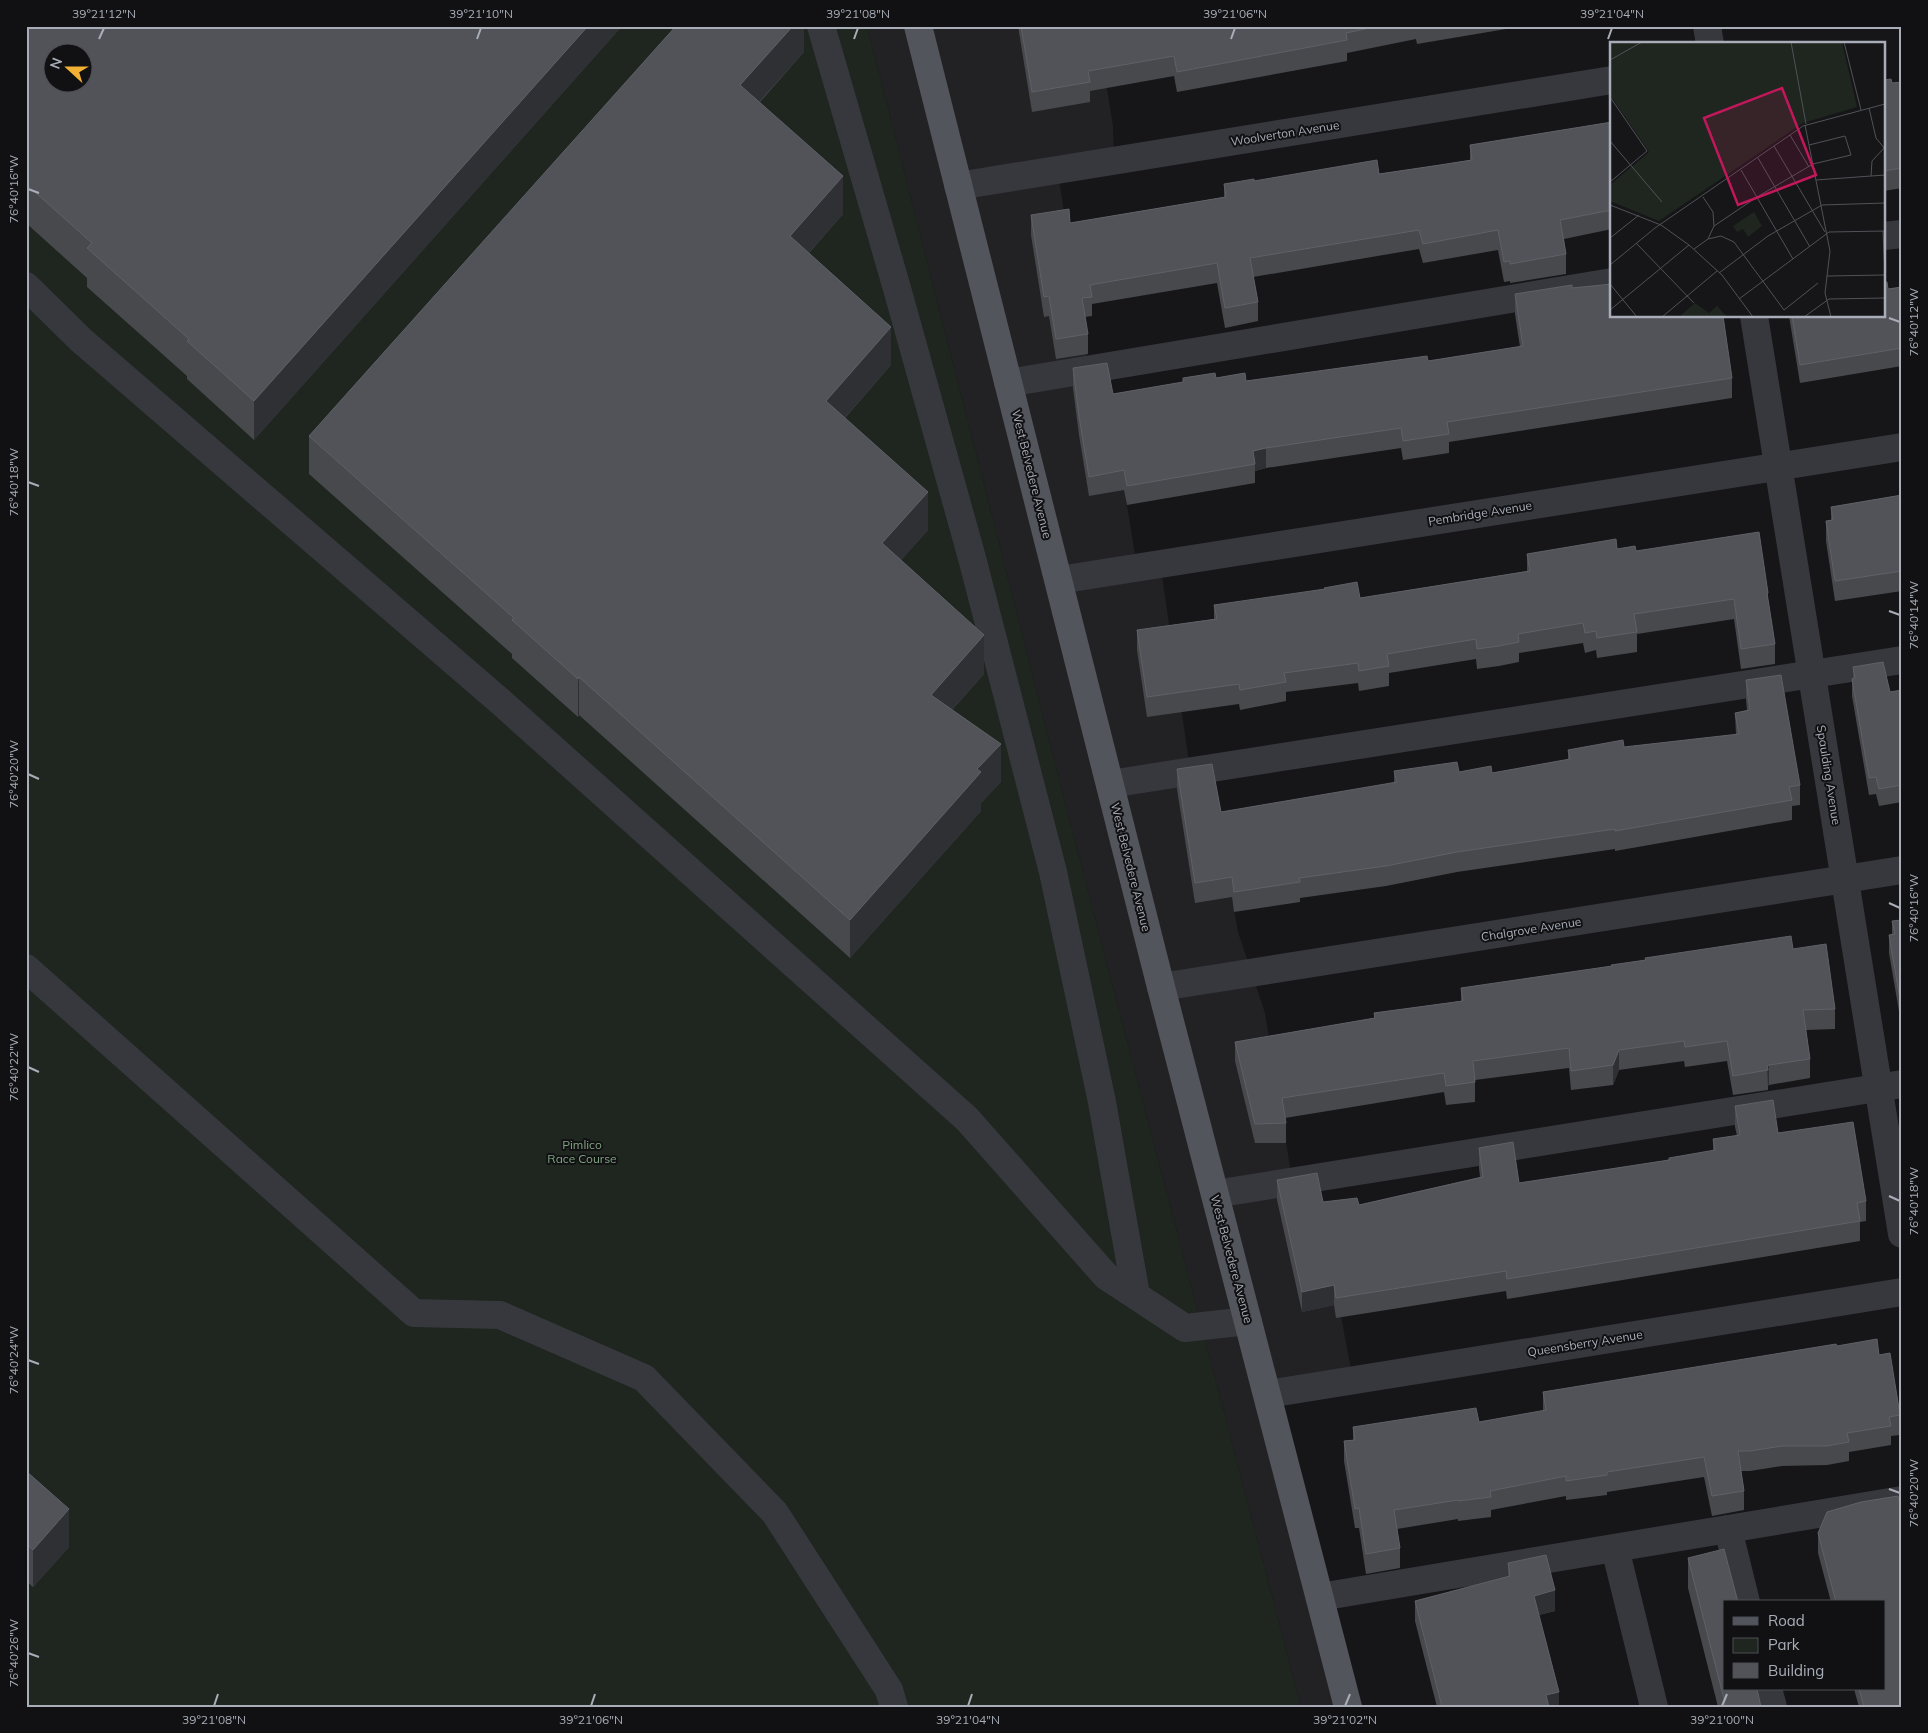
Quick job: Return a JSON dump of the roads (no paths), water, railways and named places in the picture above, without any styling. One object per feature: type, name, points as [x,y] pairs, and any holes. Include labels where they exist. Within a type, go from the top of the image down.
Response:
[{"type":"main road","name":"West Belvedere Avenue","points":[[918,26],[1161,987],[1348,1707]]},
{"type":"street","points":[[821,26],[901,301],[972,558],[1053,872],[1102,1102],[1136,1295]]},
{"type":"street","points":[[1707,26],[1710,42]]},
{"type":"street","name":"Woolverton Avenue","points":[[958,186],[1610,80]]},
{"type":"street","points":[[1886,236],[1902,234]]},
{"type":"street","points":[[1008,383],[1610,282]]},
{"type":"street","points":[[26,286],[81,340],[502,703],[967,1119],[1106,1276],[1185,1328],[1248,1321]]},
{"type":"street","name":"Spaulding Avenue","points":[[1754,318],[1846,879],[1890,1086],[1902,1234]]},
{"type":"street","name":"Pembridge Avenue","points":[[1059,580],[1902,448]]},
{"type":"street","points":[[1110,784],[1902,660]]},
{"type":"street","name":"Chalgrove Avenue","points":[[1161,987],[1902,870]]},
{"type":"street","points":[[26,968],[414,1313],[500,1315],[644,1378],[775,1513],[889,1690],[894,1707]]},
{"type":"street","points":[[1215,1194],[1890,1086]]},
{"type":"street","name":"Queensberry Avenue","points":[[1268,1394],[1902,1292]]},
{"type":"street","points":[[1320,1597],[1902,1500]]},
{"type":"street","points":[[1728,1529],[1746,1600]]},
{"type":"street","points":[[1615,1548],[1654,1707]]},
{"type":"street","points":[[1768,1690],[1772,1707]]},
{"type":"park label","name":"Pimlico Race Course","points":[[582,1151]]}]
